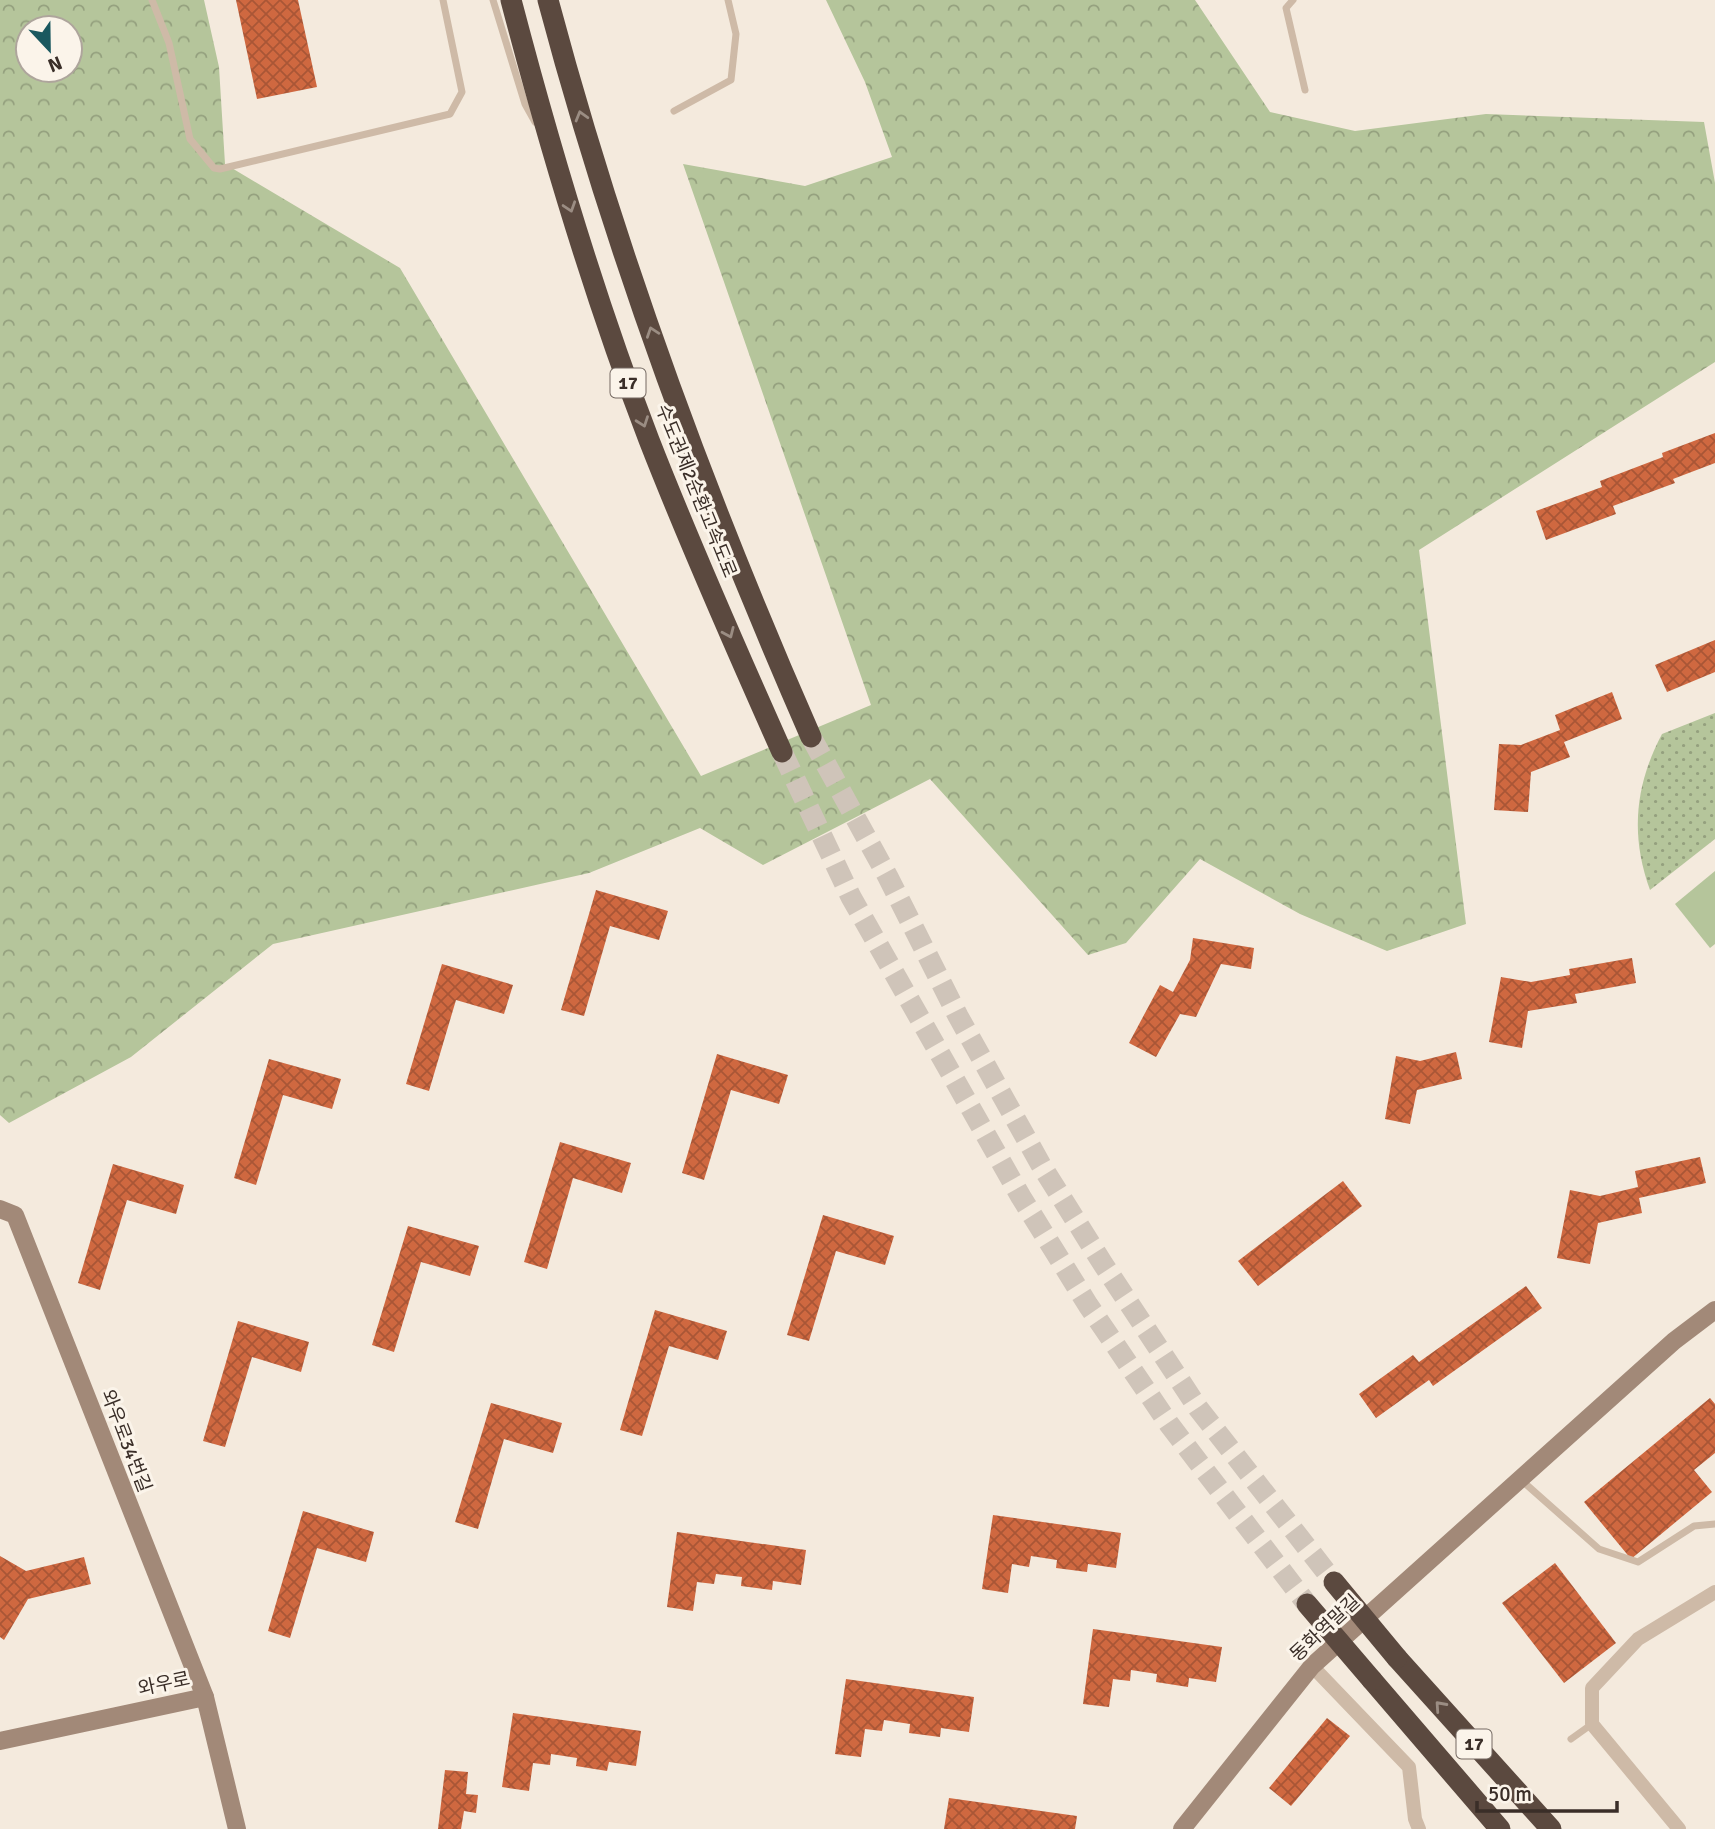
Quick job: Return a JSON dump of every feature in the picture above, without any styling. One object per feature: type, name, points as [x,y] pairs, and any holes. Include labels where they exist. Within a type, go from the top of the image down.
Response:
[{"type":"highway","name":"수도권제2순환고속도로","points":[[511,0],[555,160],[606,321],[648,438],[694,552],[782,752]]},
{"type":"highway","name":"수도권제2순환고속도로","points":[[548,0],[601,185],[660,356],[731,550],[811,737]]},
{"type":"highway","name":"17","points":[[1334,1582],[1397,1658],[1552,1829]]},
{"type":"highway","name":"17","points":[[1307,1604],[1500,1829]]},
{"type":"street","name":"와우로34번길","points":[[0,1209],[15,1215],[205,1697]]},
{"type":"street","name":"동화역말길","points":[[1182,1829],[1311,1666],[1674,1341],[1715,1310]]},
{"type":"street","points":[[1679,1829],[1592,1724],[1592,1688],[1639,1639],[1715,1592]]},
{"type":"street","points":[[1311,1666],[1409,1767],[1415,1819],[1419,1829]]},
{"type":"street","name":"와우로","points":[[0,1741],[205,1697],[237,1829]]},
{"type":"lane","points":[[152,0],[169,43],[190,139],[214,168],[220,169],[450,114],[462,92],[443,0]]},
{"type":"lane","points":[[493,0],[525,104],[555,160]]},
{"type":"lane","points":[[674,111],[731,80],[736,34],[728,0]]},
{"type":"lane","points":[[1293,0],[1286,8],[1305,90]]},
{"type":"lane","points":[[1520,1479],[1599,1549],[1638,1562],[1694,1526],[1715,1524]]},
{"type":"lane","points":[[1572,1739],[1592,1724]]},
{"type":"green space","points":[[0,0],[204,0],[219,67],[225,164],[400,268],[701,776],[871,705],[683,164],[805,186],[892,157],[865,82],[826,0],[1195,0],[1270,112],[1355,131],[1486,114],[1704,122],[1715,183],[1715,362],[1419,550],[1466,924],[1387,951],[1300,914],[1200,859],[1126,943],[1088,955],[930,779],[763,865],[700,828],[589,873],[273,944],[131,1057],[9,1123],[0,1115]]},
{"type":"green space","points":[[1715,713],[1715,839],[1650,890],[1638,830],[1638,810],[1646,772],[1662,734]]},
{"type":"green space","points":[[1715,871],[1715,944],[1710,948],[1675,904]]},
{"type":"building","points":[[236,0],[298,0],[317,87],[257,99]]},
{"type":"building","points":[[1715,433],[1715,463],[1673,479],[1675,483],[1613,506],[1616,514],[1546,540],[1536,511],[1602,487],[1600,481],[1663,457],[1662,453]]},
{"type":"building","points":[[1715,640],[1715,672],[1667,692],[1655,665]]},
{"type":"building","points":[[1612,692],[1622,719],[1564,742],[1570,757],[1531,772],[1528,812],[1494,810],[1499,744],[1521,745],[1560,730],[1555,715]]},
{"type":"building","points":[[596,890],[668,911],[659,940],[610,926],[584,1016],[561,1010]]},
{"type":"building","points":[[1193,938],[1254,948],[1251,969],[1221,964],[1196,1017],[1180,1014],[1156,1057],[1129,1043],[1160,985],[1173,992],[1190,960]]},
{"type":"building","points":[[1632,958],[1636,983],[1575,994],[1577,1003],[1528,1011],[1522,1048],[1489,1042],[1501,977],[1531,982],[1570,975],[1569,969]]},
{"type":"building","points":[[442,964],[513,985],[504,1014],[456,1000],[429,1091],[406,1084]]},
{"type":"building","points":[[1456,1052],[1462,1079],[1417,1090],[1410,1124],[1385,1119],[1396,1056],[1420,1061]]},
{"type":"building","points":[[717,1054],[788,1075],[779,1104],[731,1090],[704,1180],[682,1173]]},
{"type":"building","points":[[269,1059],[341,1079],[332,1109],[283,1095],[256,1185],[234,1178]]},
{"type":"building","points":[[560,1142],[631,1163],[622,1193],[573,1178],[547,1269],[524,1262]]},
{"type":"building","points":[[1700,1157],[1706,1183],[1639,1198],[1642,1213],[1598,1223],[1590,1264],[1557,1258],[1570,1190],[1600,1196],[1638,1187],[1635,1171]]},
{"type":"building","points":[[113,1164],[184,1185],[176,1214],[127,1200],[100,1290],[78,1283]]},
{"type":"building","points":[[1343,1181],[1362,1206],[1258,1286],[1238,1261]]},
{"type":"building","points":[[823,1215],[894,1236],[885,1265],[836,1251],[809,1341],[787,1335]]},
{"type":"building","points":[[408,1226],[479,1246],[470,1276],[421,1262],[394,1352],[372,1345]]},
{"type":"building","points":[[1526,1286],[1542,1308],[1433,1386],[1429,1380],[1376,1418],[1359,1394],[1413,1355],[1419,1362]]},
{"type":"building","points":[[655,1310],[727,1331],[718,1360],[669,1346],[642,1436],[620,1430]]},
{"type":"building","points":[[238,1321],[309,1342],[301,1372],[252,1357],[225,1447],[203,1441]]},
{"type":"building","points":[[1710,1398],[1715,1404],[1715,1453],[1694,1470],[1712,1492],[1631,1559],[1584,1502]]},
{"type":"building","points":[[491,1403],[562,1423],[553,1453],[504,1439],[478,1529],[455,1522]]},
{"type":"building","points":[[303,1511],[374,1532],[366,1562],[317,1548],[290,1638],[268,1631]]},
{"type":"building","points":[[993,1515],[1121,1533],[1116,1568],[1088,1564],[1087,1572],[1056,1568],[1057,1560],[1031,1556],[1029,1567],[1012,1564],[1008,1593],[982,1589]]},
{"type":"building","points":[[677,1532],[806,1550],[801,1585],[773,1581],[772,1590],[741,1586],[742,1577],[716,1574],[714,1584],[697,1582],[693,1611],[667,1607]]},
{"type":"building","points":[[0,1556],[26,1571],[84,1557],[91,1584],[28,1599],[4,1640],[0,1637]]},
{"type":"building","points":[[1555,1563],[1616,1643],[1564,1683],[1502,1603]]},
{"type":"building","points":[[1093,1629],[1222,1647],[1216,1682],[1189,1678],[1188,1687],[1156,1682],[1157,1674],[1131,1670],[1130,1681],[1113,1679],[1109,1707],[1083,1704]]},
{"type":"building","points":[[846,1679],[974,1697],[969,1732],[941,1728],[940,1737],[909,1733],[910,1724],[884,1720],[882,1731],[865,1729],[861,1757],[835,1754]]},
{"type":"building","points":[[513,1713],[641,1731],[636,1766],[609,1762],[607,1771],[576,1766],[577,1758],[551,1754],[550,1765],[533,1763],[529,1791],[502,1787]]},
{"type":"building","points":[[1327,1718],[1350,1736],[1291,1806],[1269,1788]]},
{"type":"building","points":[[445,1770],[468,1772],[466,1794],[478,1795],[476,1813],[464,1811],[461,1829],[438,1829]]},
{"type":"building","points":[[949,1798],[1077,1816],[1075,1829],[944,1829]]},
{"type":"tunnel","points":[[811,737],[888,877],[958,1016],[1041,1165],[1198,1408],[1334,1582]]},
{"type":"tunnel","points":[[782,752],[851,897],[1021,1197],[1088,1305],[1169,1424],[1307,1604]]}]
